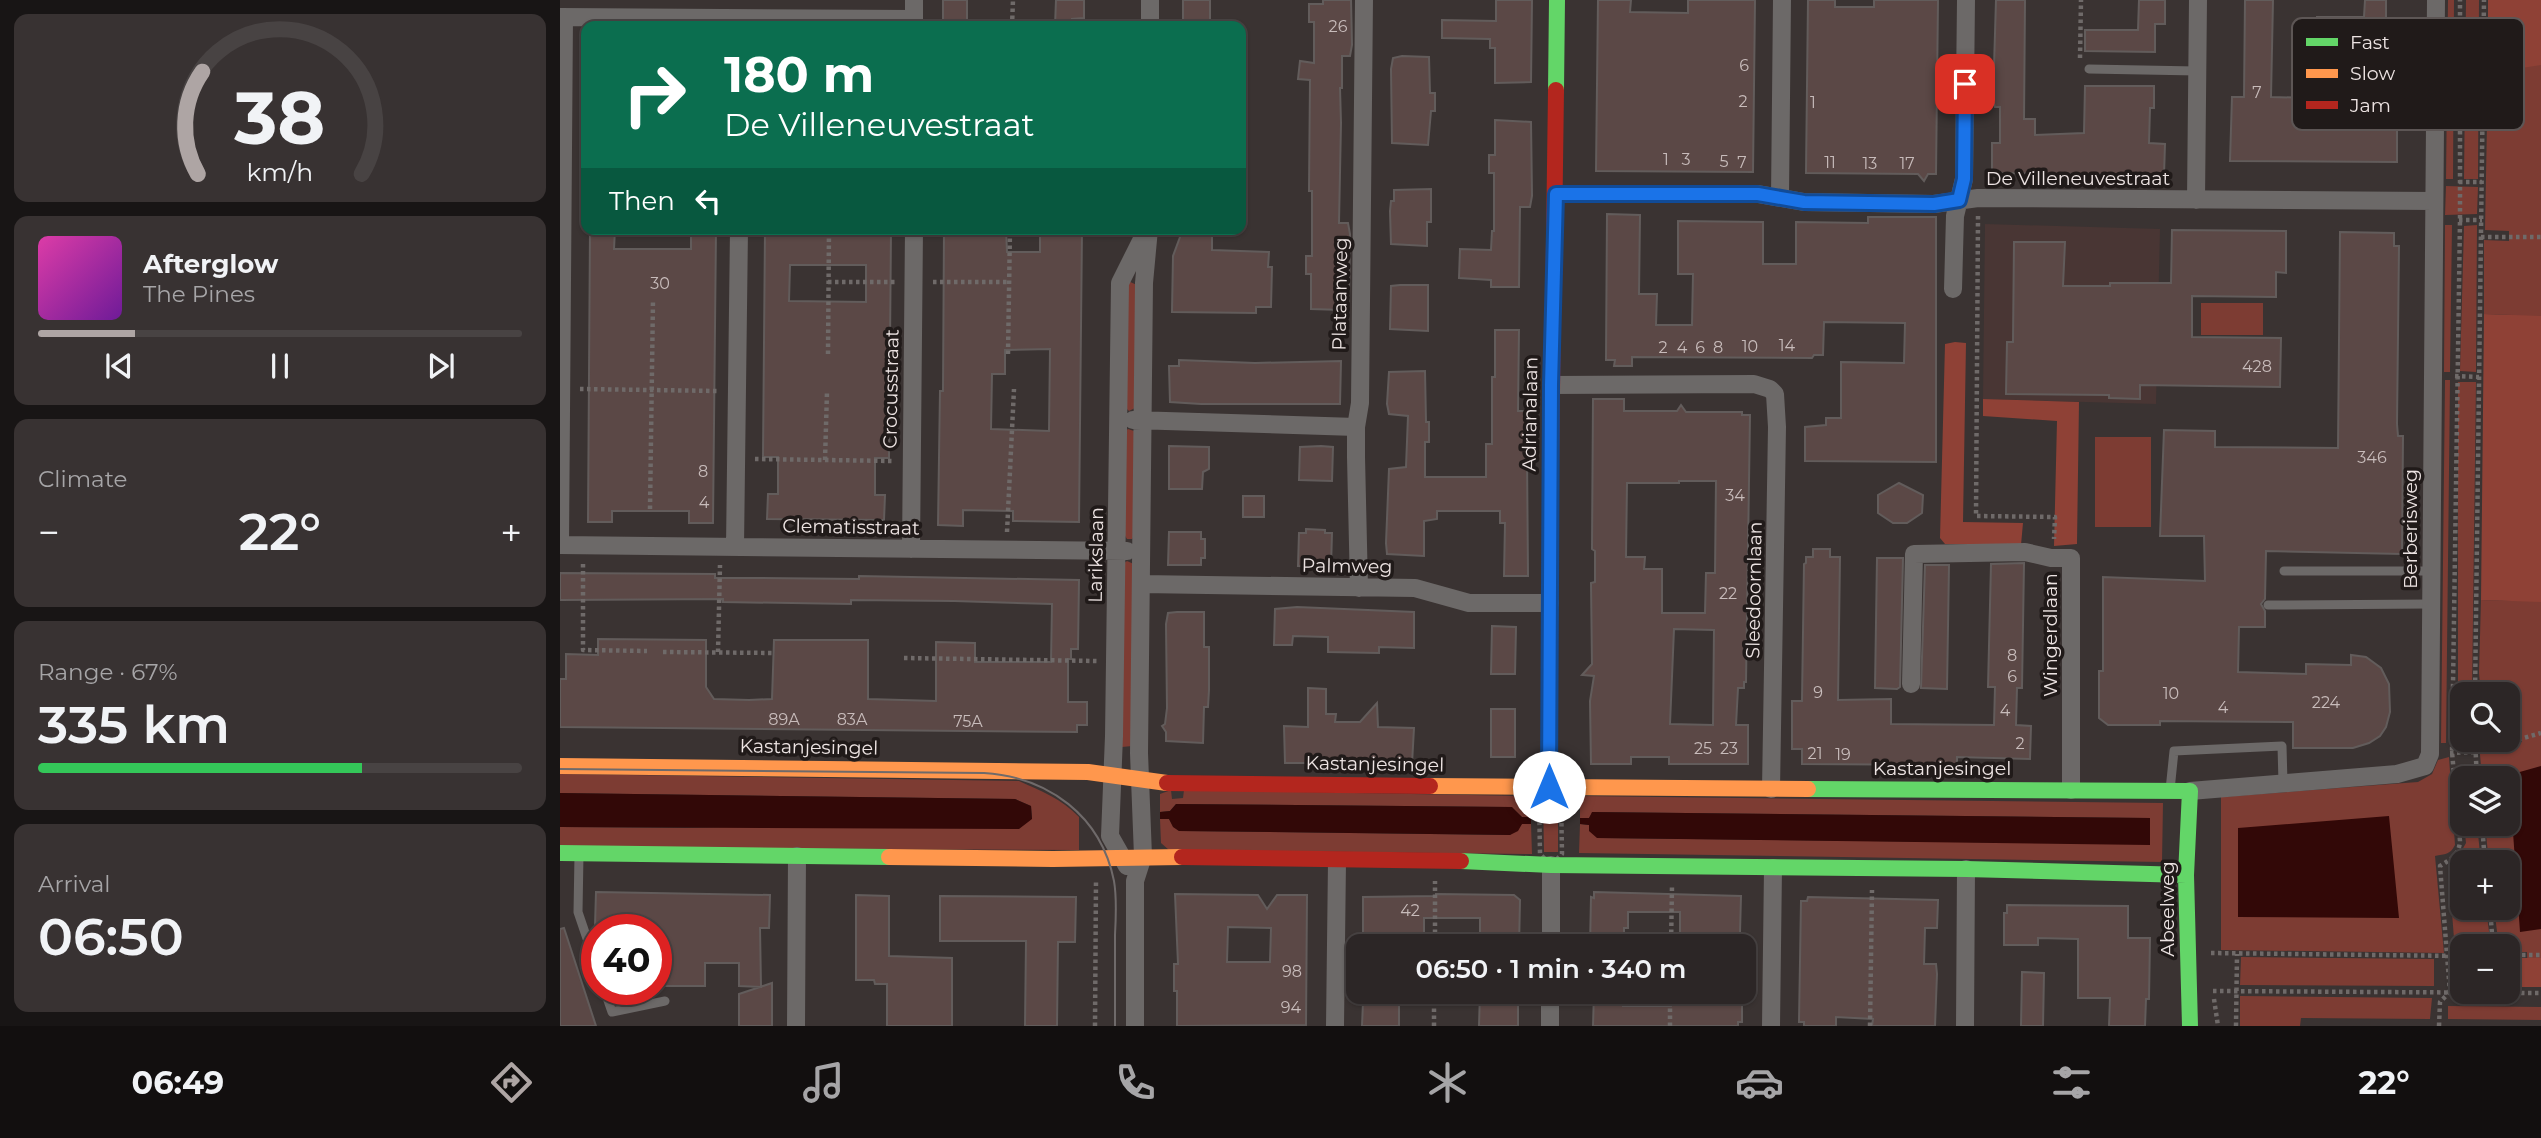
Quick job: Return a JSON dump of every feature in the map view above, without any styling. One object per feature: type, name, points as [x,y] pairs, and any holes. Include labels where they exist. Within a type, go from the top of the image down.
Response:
[{"type":"street","points":[[914,0],[914,21]]},
{"type":"street","points":[[1150,0],[1150,21]]},
{"type":"street","name":"Plataanweg","points":[[1359,587],[1356,427],[1360,403],[1364,0]]},
{"type":"street","name":"Adrianalaan","points":[[1550,793],[1551,385],[1557,0]]},
{"type":"street","points":[[1780,197],[1782,0]]},
{"type":"street","points":[[1953,289],[1955,216],[1964,179],[1966,0]]},
{"type":"street","points":[[2196,200],[2197,0]]},
{"type":"street","name":"Berberisweg","points":[[2436,0],[2436,18]]},
{"type":"street","points":[[560,545],[562,17],[681,21]]},
{"type":"street","name":"Berberisweg","points":[[2190,791],[2397,774],[2425,766],[2430,754],[2434,130]]},
{"type":"street","name":"De Villeneuvestraat","points":[[1556,194],[1758,194],[1804,202],[1934,204],[1978,198],[2434,201]]},
{"type":"street","points":[[728,546],[737,392],[739,235]]},
{"type":"street","name":"Crocusstraat","points":[[911,549],[914,235]]},
{"type":"street","name":"Larikslaan","points":[[1135,881],[1110,836],[1120,283],[1145,235]]},
{"type":"street","name":"Larikslaan","points":[[1135,1026],[1135,881],[1143,856],[1139,753],[1144,283],[1148,235]]},
{"type":"street","name":"Sleedoornlaan","points":[[1551,385],[1754,384],[1774,392],[1777,414],[1771,789]]},
{"type":"street","points":[[1118,418],[1356,427]]},
{"type":"street","name":"Clematisstraat","points":[[560,545],[1142,551]]},
{"type":"street","name":"Wingerdlaan","points":[[1911,684],[1914,554],[2025,552],[2051,558],[2071,558],[2071,790]]},
{"type":"street","name":"Palmweg","points":[[1142,584],[1424,589],[1469,603],[1550,603]]},
{"type":"street","name":"Kastanjesingel","points":[[560,766],[1003,770],[1112,775],[1162,783],[1550,793],[1771,789],[2190,791]]},
{"type":"street","name":"Abeelweg","points":[[2190,791],[2186,875],[2190,1026]]},
{"type":"street","points":[[560,853],[1097,858],[1143,856],[1492,862],[1551,858],[1773,868],[1966,869],[2186,875]]},
{"type":"street","points":[[796,1026],[797,856]]},
{"type":"street","points":[[1551,858],[1551,934]]},
{"type":"street","points":[[1335,1026],[1337,860]]},
{"type":"street","points":[[1771,1026],[1773,868]]},
{"type":"street","points":[[1965,1026],[1966,869]]},
{"type":"street","points":[[1550,1004],[1550,1026]]},
{"type":"lane","points":[[2089,69],[2197,71]]},
{"type":"lane","points":[[2284,571],[2430,570]]},
{"type":"lane","points":[[2267,605],[2430,604]]},
{"type":"lane","points":[[2169,791],[2174,751],[2281,746],[2283,783]]},
{"type":"lane","points":[[579,853],[578,912],[581,921]]},
{"type":"lane","points":[[610,1005],[612,1012],[646,1005]]},
{"type":"path","points":[[1012,21],[1013,0]]},
{"type":"path","points":[[2081,0],[2080,61],[2089,69]]},
{"type":"path","points":[[2460,0],[2460,18]]},
{"type":"path","points":[[2484,0],[2484,18]]},
{"type":"path","points":[[2453,682],[2459,130]]},
{"type":"path","points":[[2476,682],[2483,130]]},
{"type":"path","points":[[2434,182],[2482,182]]},
{"type":"path","points":[[1978,198],[1976,516],[2055,517],[2051,558]]},
{"type":"path","points":[[2434,220],[2482,220]]},
{"type":"path","points":[[828,354],[829,235]]},
{"type":"path","points":[[1007,354],[1010,235]]},
{"type":"path","points":[[2481,237],[2541,237]]},
{"type":"path","points":[[650,509],[653,300]]},
{"type":"path","points":[[2432,375],[2479,377]]},
{"type":"path","points":[[561,388],[737,392]]},
{"type":"path","points":[[1006,550],[1014,389]]},
{"type":"path","points":[[825,460],[827,392]]},
{"type":"path","points":[[751,459],[911,461]]},
{"type":"path","points":[[583,545],[583,650],[647,651]]},
{"type":"path","points":[[718,652],[728,546]]},
{"type":"path","points":[[663,652],[775,653]]},
{"type":"path","points":[[904,658],[1115,662]]},
{"type":"path","points":[[2520,739],[2541,733]]},
{"type":"path","points":[[2450,993],[2440,866],[2455,857],[2459,850],[2452,752]]},
{"type":"path","points":[[2475,752],[2476,766]]},
{"type":"path","points":[[1550,793],[1551,858]]},
{"type":"path","points":[[1550,793],[1551,858]]},
{"type":"path","points":[[1095,1026],[1097,858]]},
{"type":"path","points":[[1870,1026],[1872,868]]},
{"type":"path","points":[[1435,880],[1435,934]]},
{"type":"path","points":[[1671,934],[1672,885]]},
{"type":"path","points":[[2210,953],[2448,956]]},
{"type":"path","points":[[2236,1026],[2237,954]]},
{"type":"path","points":[[2520,955],[2541,955]]},
{"type":"path","points":[[2213,991],[2450,993]]},
{"type":"path","points":[[2520,992],[2541,993]]},
{"type":"path","points":[[2439,1026],[2440,1002],[2450,993]]},
{"type":"path","points":[[1434,1004],[1434,1026]]},
{"type":"path","points":[[1670,1004],[1670,1026]]},
{"type":"shaded area","points":[[2448,0],[2454,0],[2454,18],[2448,18]]},
{"type":"shaded area","points":[[2466,0],[2479,0],[2479,18],[2466,18]]},
{"type":"shaded area","points":[[2488,0],[2541,0],[2541,65],[2524,68],[2524,18],[2488,18]]},
{"type":"shaded area","points":[[2541,0],[2541,982],[2528,982],[2527,952],[2520,952],[2520,934],[2497,934],[2496,920],[2520,920],[2520,850],[2488,850],[2486,836],[2520,836],[2520,766],[2481,766],[2480,754],[2520,752],[2522,742],[2520,682],[2480,682],[2479,673],[2481,600],[2518,601],[2511,315],[2484,314],[2484,240],[2509,241],[2509,231],[2485,230],[2487,130],[2524,130],[2524,33]]},
{"type":"shaded area","points":[[2447,130],[2453,130],[2453,179],[2446,179]]},
{"type":"shaded area","points":[[2465,130],[2478,130],[2478,179],[2464,179]]},
{"type":"shaded area","points":[[2446,186],[2478,187],[2477,214],[2445,215]]},
{"type":"shaded area","points":[[1985,224],[2160,229],[2156,404],[1983,399]]},
{"type":"shaded area","points":[[2445,225],[2452,225],[2450,372],[2444,372]]},
{"type":"shaded area","points":[[2477,225],[2476,372],[2460,371],[2464,226]]},
{"type":"shaded area","points":[[1128,281],[1137,285],[1137,407],[1129,411],[1125,407]]},
{"type":"shaded area","points":[[2201,303],[2263,303],[2263,335],[2201,335]]},
{"type":"shaded area","points":[[2484,314],[2541,316],[2541,602],[2481,600]]},
{"type":"shaded area","points":[[1966,343],[1963,522],[2023,523],[2021,545],[1945,544],[1940,538],[1945,344]]},
{"type":"shaded area","points":[[2445,380],[2450,380],[2446,743],[2441,743]]},
{"type":"shaded area","points":[[2458,382],[2476,382],[2472,682],[2458,682]]},
{"type":"shaded area","points":[[1983,399],[2079,402],[2077,544],[2054,546],[2057,421],[1983,416]]},
{"type":"shaded area","points":[[1128,429],[1137,432],[1135,535],[1132,539],[1127,539],[1124,534],[1124,432]]},
{"type":"shaded area","points":[[2095,437],[2151,437],[2151,527],[2095,527]]},
{"type":"shaded area","points":[[1127,561],[1136,565],[1132,746],[1122,747],[1123,564]]},
{"type":"shaded area","points":[[2449,757],[2450,836],[2454,836],[2455,845],[2449,852],[2435,856],[2444,953],[2221,950],[2221,797],[2418,782],[2432,774],[2438,760]]},
{"type":"shaded area","points":[[2541,766],[2541,929],[2520,932],[2520,850],[2514,850],[2513,836],[2520,836],[2520,772]]},
{"type":"shaded area","points":[[560,774],[1019,781],[1058,800],[1079,817],[1079,850],[560,847],[560,827],[687,828],[1032,819],[1031,806],[1015,799],[560,793]]},
{"type":"shaded area","points":[[1171,790],[1172,799],[1183,798],[1184,790],[1531,796],[1531,817],[1522,817],[1511,807],[1176,804],[1170,811],[1160,812],[1160,794]]},
{"type":"shaded area","points":[[560,793],[1015,799],[1031,806],[1032,819],[1019,829],[560,827]]},
{"type":"shaded area","points":[[1580,796],[2163,803],[2162,862],[1579,853],[1580,824],[1589,825],[1598,838],[2150,844],[2149,818],[1593,812],[1589,818],[1580,818]]},
{"type":"shaded area","points":[[1543,797],[1558,797],[1558,852],[1544,852]]},
{"type":"shaded area","points":[[1176,804],[1512,807],[1522,817],[1531,817],[1531,824],[1522,824],[1518,831],[1510,835],[1179,831],[1169,819],[1160,819],[1160,812],[1170,811]]},
{"type":"shaded area","points":[[1592,812],[2150,818],[2150,845],[1597,838],[1589,831],[1589,825],[1580,824],[1580,818],[1589,818]]},
{"type":"shaded area","points":[[2389,816],[2399,918],[2238,917],[2238,828]]},
{"type":"shaded area","points":[[1160,819],[1169,819],[1179,831],[1510,835],[1522,824],[1531,824],[1532,854],[1169,850],[1161,843]]},
{"type":"shaded area","points":[[2465,836],[2478,836],[2480,850],[2462,850],[2466,843]]},
{"type":"shaded area","points":[[2453,920],[2488,920],[2489,934],[2454,934]]},
{"type":"shaded area","points":[[2241,957],[2434,959],[2434,986],[2240,985]]},
{"type":"shaded area","points":[[2520,958],[2541,958],[2541,987],[2520,987]]},
{"type":"shaded area","points":[[2240,996],[2432,998],[2430,1019],[2301,1018],[2300,1026],[2240,1026]]},
{"type":"shaded area","points":[[2448,1006],[2541,1007],[2541,1020],[2448,1019]]},
{"type":"building","points":[[943,0],[967,0],[967,21],[943,21]]},
{"type":"building","points":[[1056,0],[1084,0],[1084,18],[1055,21]]},
{"type":"building","points":[[1183,0],[1210,0],[1210,21],[1183,21]]},
{"type":"building","points":[[1323,0],[1351,0],[1352,45],[1350,56],[1342,56],[1340,88],[1339,223],[1348,223],[1350,234],[1349,298],[1347,309],[1343,310],[1311,309],[1311,274],[1306,274],[1306,256],[1312,256],[1312,191],[1309,191],[1310,80],[1298,79],[1300,61],[1314,63],[1314,22],[1309,22],[1309,4],[1323,4]]},
{"type":"building","points":[[1496,0],[1532,0],[1531,82],[1495,83],[1495,48],[1490,48],[1490,39],[1442,38],[1442,20],[1496,21]]},
{"type":"building","points":[[1598,0],[1631,0],[1630,12],[1688,13],[1688,0],[1755,0],[1753,172],[1596,171]]},
{"type":"building","points":[[1808,0],[1835,0],[1835,7],[1874,7],[1874,0],[1938,0],[1936,174],[1928,174],[1924,181],[1918,174],[1806,173]]},
{"type":"building","points":[[1996,0],[2025,0],[2024,119],[2035,119],[2035,135],[2084,133],[2085,86],[2154,86],[2149,143],[2165,144],[2164,175],[1992,171],[1992,143],[2000,143],[2000,107],[1995,107],[1993,100]]},
{"type":"building","points":[[2139,0],[2165,0],[2165,24],[2155,24],[2155,52],[2085,51],[2085,30],[2138,30]]},
{"type":"building","points":[[2245,0],[2273,0],[2271,97],[2292,97],[2292,130],[2397,130],[2397,162],[2230,161],[2232,97],[2244,97]]},
{"type":"building","points":[[2365,0],[2386,0],[2386,18],[2317,18],[2317,17],[2364,17]]},
{"type":"building","points":[[1429,57],[1430,93],[1435,93],[1435,111],[1431,111],[1428,145],[1392,143],[1391,69],[1393,58]]},
{"type":"building","points":[[1495,120],[1531,122],[1532,196],[1530,207],[1520,207],[1519,287],[1491,287],[1491,280],[1459,278],[1460,249],[1491,250],[1494,231],[1494,173],[1489,173],[1489,155],[1495,155]]},
{"type":"building","points":[[1431,189],[1431,222],[1427,222],[1427,246],[1391,244],[1390,211],[1394,190]]},
{"type":"building","points":[[1607,214],[1640,215],[1639,294],[1657,294],[1656,325],[1692,325],[1693,274],[1678,274],[1678,221],[1763,222],[1763,264],[1796,264],[1796,222],[1868,223],[1868,217],[1936,217],[1936,462],[1805,461],[1805,427],[1826,425],[1826,418],[1841,418],[1841,362],[1904,363],[1905,323],[1824,322],[1823,355],[1814,355],[1812,358],[1632,357],[1632,366],[1614,366],[1615,360],[1606,360]]},
{"type":"building","points":[[2172,230],[2286,231],[2286,273],[2276,272],[2276,297],[2192,296],[2192,337],[2281,338],[2280,387],[2140,385],[2140,399],[2109,398],[2109,395],[2006,394],[2007,342],[2013,342],[2014,242],[2065,242],[2063,286],[2171,283]]},
{"type":"building","points":[[2340,232],[2394,233],[2394,246],[2399,246],[2397,424],[2398,436],[2403,436],[2402,554],[2266,551],[2265,599],[2261,604],[2265,611],[2265,627],[2239,627],[2238,672],[2306,674],[2306,664],[2351,665],[2351,655],[2366,657],[2381,668],[2389,684],[2390,712],[2386,727],[2380,736],[2369,743],[2353,748],[2293,748],[2293,722],[2160,721],[2160,725],[2108,725],[2099,718],[2099,671],[2103,671],[2103,577],[2205,581],[2204,536],[2160,536],[2164,430],[2215,431],[2215,447],[2338,448]]},
{"type":"building","points":[[590,235],[615,235],[614,249],[691,249],[691,235],[716,235],[713,523],[689,523],[689,511],[612,511],[612,522],[588,522]]},
{"type":"building","points":[[765,235],[891,235],[889,458],[875,458],[875,495],[885,495],[884,520],[767,519],[768,494],[778,494],[778,457],[763,457]],"holes":[[[790,265],[866,265],[866,302],[789,301]]]},
{"type":"building","points":[[944,235],[1006,235],[1007,252],[1040,252],[1040,235],[1082,235],[1079,522],[1013,521],[1013,511],[963,510],[963,526],[938,525],[940,391],[943,391]],"holes":[[[1050,349],[1049,431],[991,429],[992,374],[1005,374],[1005,350]]]},
{"type":"building","points":[[1181,235],[1212,235],[1212,250],[1269,252],[1268,267],[1272,267],[1271,307],[1256,307],[1256,313],[1172,312],[1173,256]]},
{"type":"building","points":[[1428,285],[1428,331],[1390,329],[1391,286]]},
{"type":"building","points":[[1495,330],[1519,330],[1518,411],[1528,411],[1530,422],[1527,454],[1528,576],[1504,576],[1505,523],[1500,523],[1500,511],[1437,511],[1437,519],[1424,521],[1424,556],[1387,554],[1389,469],[1406,467],[1408,416],[1389,414],[1389,372],[1425,371],[1429,442],[1425,442],[1425,477],[1486,477],[1486,444],[1492,444]]},
{"type":"building","points":[[1179,360],[1255,363],[1341,361],[1340,404],[1170,402],[1169,366],[1179,366]]},
{"type":"building","points":[[1593,399],[1624,399],[1624,411],[1677,411],[1681,405],[1686,412],[1742,412],[1742,415],[1750,415],[1746,682],[1744,688],[1738,688],[1736,725],[1748,725],[1748,764],[1669,764],[1669,757],[1631,757],[1631,764],[1591,764],[1590,701],[1594,676],[1582,675],[1592,664],[1591,583],[1595,582],[1595,551],[1592,549]],"holes":[[[1716,481],[1715,573],[1706,573],[1705,613],[1662,613],[1662,569],[1644,569],[1645,557],[1626,557],[1627,483]],[[1674,629],[1714,630],[1713,725],[1670,724]]]},
{"type":"building","points":[[1169,446],[1209,447],[1209,469],[1203,472],[1202,489],[1169,489]]},
{"type":"building","points":[[1300,447],[1333,447],[1332,481],[1299,480]]},
{"type":"building","points":[[1899,483],[1923,495],[1922,513],[1907,523],[1893,523],[1878,513],[1878,495]]},
{"type":"building","points":[[1243,496],[1264,496],[1264,517],[1243,517]]},
{"type":"building","points":[[1306,529],[1332,533],[1331,567],[1298,566],[1299,533],[1306,533]]},
{"type":"building","points":[[1169,532],[1201,532],[1201,539],[1205,539],[1205,558],[1201,558],[1201,565],[1168,565]]},
{"type":"building","points":[[1813,549],[1830,549],[1830,557],[1840,557],[1838,700],[1891,699],[1891,724],[1994,725],[1995,687],[1988,687],[1991,564],[2024,563],[2022,688],[2017,688],[2016,725],[2031,726],[2030,759],[1957,757],[1957,765],[1802,764],[1802,749],[1792,749],[1792,701],[1802,701],[1804,564],[1806,557],[1813,557]]},
{"type":"building","points":[[1877,558],[1903,558],[1900,687],[1897,689],[1875,688]]},
{"type":"building","points":[[1925,565],[1949,565],[1947,689],[1921,688]]},
{"type":"building","points":[[560,573],[715,574],[715,578],[859,579],[859,576],[1079,580],[1078,649],[1071,649],[1071,659],[1068,659],[1068,702],[1087,702],[1087,725],[1077,725],[1077,732],[560,727],[560,679],[566,679],[566,654],[598,655],[598,639],[706,640],[706,687],[714,699],[749,700],[772,699],[774,640],[868,640],[868,699],[936,701],[936,642],[975,643],[975,662],[1051,662],[1052,604],[851,600],[851,604],[723,602],[723,599],[560,600]]},
{"type":"building","points":[[1297,607],[1414,612],[1414,648],[1379,647],[1379,653],[1328,652],[1328,637],[1293,636],[1292,645],[1274,645],[1275,609]]},
{"type":"building","points":[[1204,612],[1204,647],[1209,647],[1209,690],[1208,707],[1204,707],[1203,743],[1166,741],[1166,732],[1162,726],[1165,724],[1167,708],[1166,624],[1168,613]]},
{"type":"building","points":[[1492,626],[1516,627],[1515,674],[1491,674]]},
{"type":"building","points":[[1308,688],[1326,689],[1326,714],[1336,714],[1335,722],[1360,722],[1377,703],[1378,727],[1414,728],[1412,764],[1360,764],[1345,765],[1341,768],[1337,763],[1285,763],[1284,726],[1308,727]]},
{"type":"building","points":[[1491,709],[1515,709],[1515,757],[1491,757]]},
{"type":"building","points":[[596,892],[770,895],[769,928],[760,928],[761,987],[739,986],[739,963],[705,963],[705,986],[672,986],[672,914],[595,914]]},
{"type":"building","points":[[1594,892],[1741,896],[1740,933],[1680,933],[1680,912],[1628,912],[1628,928],[1624,928],[1624,934],[1590,934],[1591,897],[1594,898]]},
{"type":"building","points":[[1175,894],[1258,895],[1267,909],[1277,895],[1307,895],[1306,1025],[1177,1026],[1174,964],[1178,964]],"holes":[[[1228,927],[1271,928],[1270,962],[1227,962]]]},
{"type":"building","points":[[856,895],[889,896],[889,956],[952,958],[952,1026],[887,1026],[887,984],[875,984],[874,980],[856,980]]},
{"type":"building","points":[[1514,895],[1520,900],[1519,934],[1480,934],[1480,918],[1424,918],[1424,934],[1363,934],[1363,897]]},
{"type":"building","points":[[940,896],[1076,897],[1075,942],[1058,942],[1057,1026],[1025,1026],[1026,941],[940,941]]},
{"type":"building","points":[[1808,897],[1938,900],[1937,928],[1925,928],[1924,964],[1936,964],[1935,1026],[1872,1026],[1873,1019],[1836,1017],[1836,1026],[1804,1026],[1804,1022],[1799,1022],[1801,901],[1807,901]]},
{"type":"building","points":[[2007,905],[2128,906],[2128,938],[2150,938],[2149,999],[2146,999],[2145,1026],[2109,1026],[2110,998],[2078,998],[2078,939],[2038,938],[2038,945],[2004,945],[2004,913],[2007,913]]},
{"type":"building","points":[[564,928],[581,980],[581,1005],[589,1005],[596,1026],[560,1026],[560,929]]},
{"type":"building","points":[[2022,972],[2044,973],[2043,1026],[2021,1026]]},
{"type":"building","points":[[772,983],[772,1026],[739,1026],[739,994]]},
{"type":"building","points":[[1363,1004],[1399,1004],[1399,1026],[1362,1026]]},
{"type":"building","points":[[1480,1004],[1518,1004],[1518,1026],[1479,1026]]},
{"type":"building","points":[[1594,1004],[1742,1004],[1742,1022],[1738,1022],[1738,1026],[1593,1026]]},
{"type":"tram line","points":[[560,769],[984,773],[1030,782],[1069,804],[1097,837],[1107,858],[1116,894],[1115,1026]]},
{"type":"traffic: fast","points":[[1556,90],[1557,0]]},
{"type":"traffic: fast","points":[[1549,787],[1551,468]]},
{"type":"traffic: fast","points":[[1808,789],[2190,791],[2186,875],[2190,1026]]},
{"type":"traffic: fast","points":[[560,853],[889,857]]},
{"type":"traffic: fast","points":[[1461,861],[1551,865],[1966,869],[2186,875]]},
{"type":"traffic: slow","points":[[560,766],[1088,772],[1167,783]]},
{"type":"traffic: slow","points":[[1430,786],[1808,789]]},
{"type":"traffic: slow","points":[[889,857],[1182,857]]},
{"type":"traffic: jam","points":[[1551,468],[1556,90]]},
{"type":"traffic: jam","points":[[1167,783],[1430,786]]},
{"type":"traffic: jam","points":[[1182,857],[1461,861]]},
{"type":"route","points":[[1549,787],[1551,385],[1556,194],[1758,194],[1804,202],[1934,204],[1959,200],[1964,179],[1965,84]]}]
